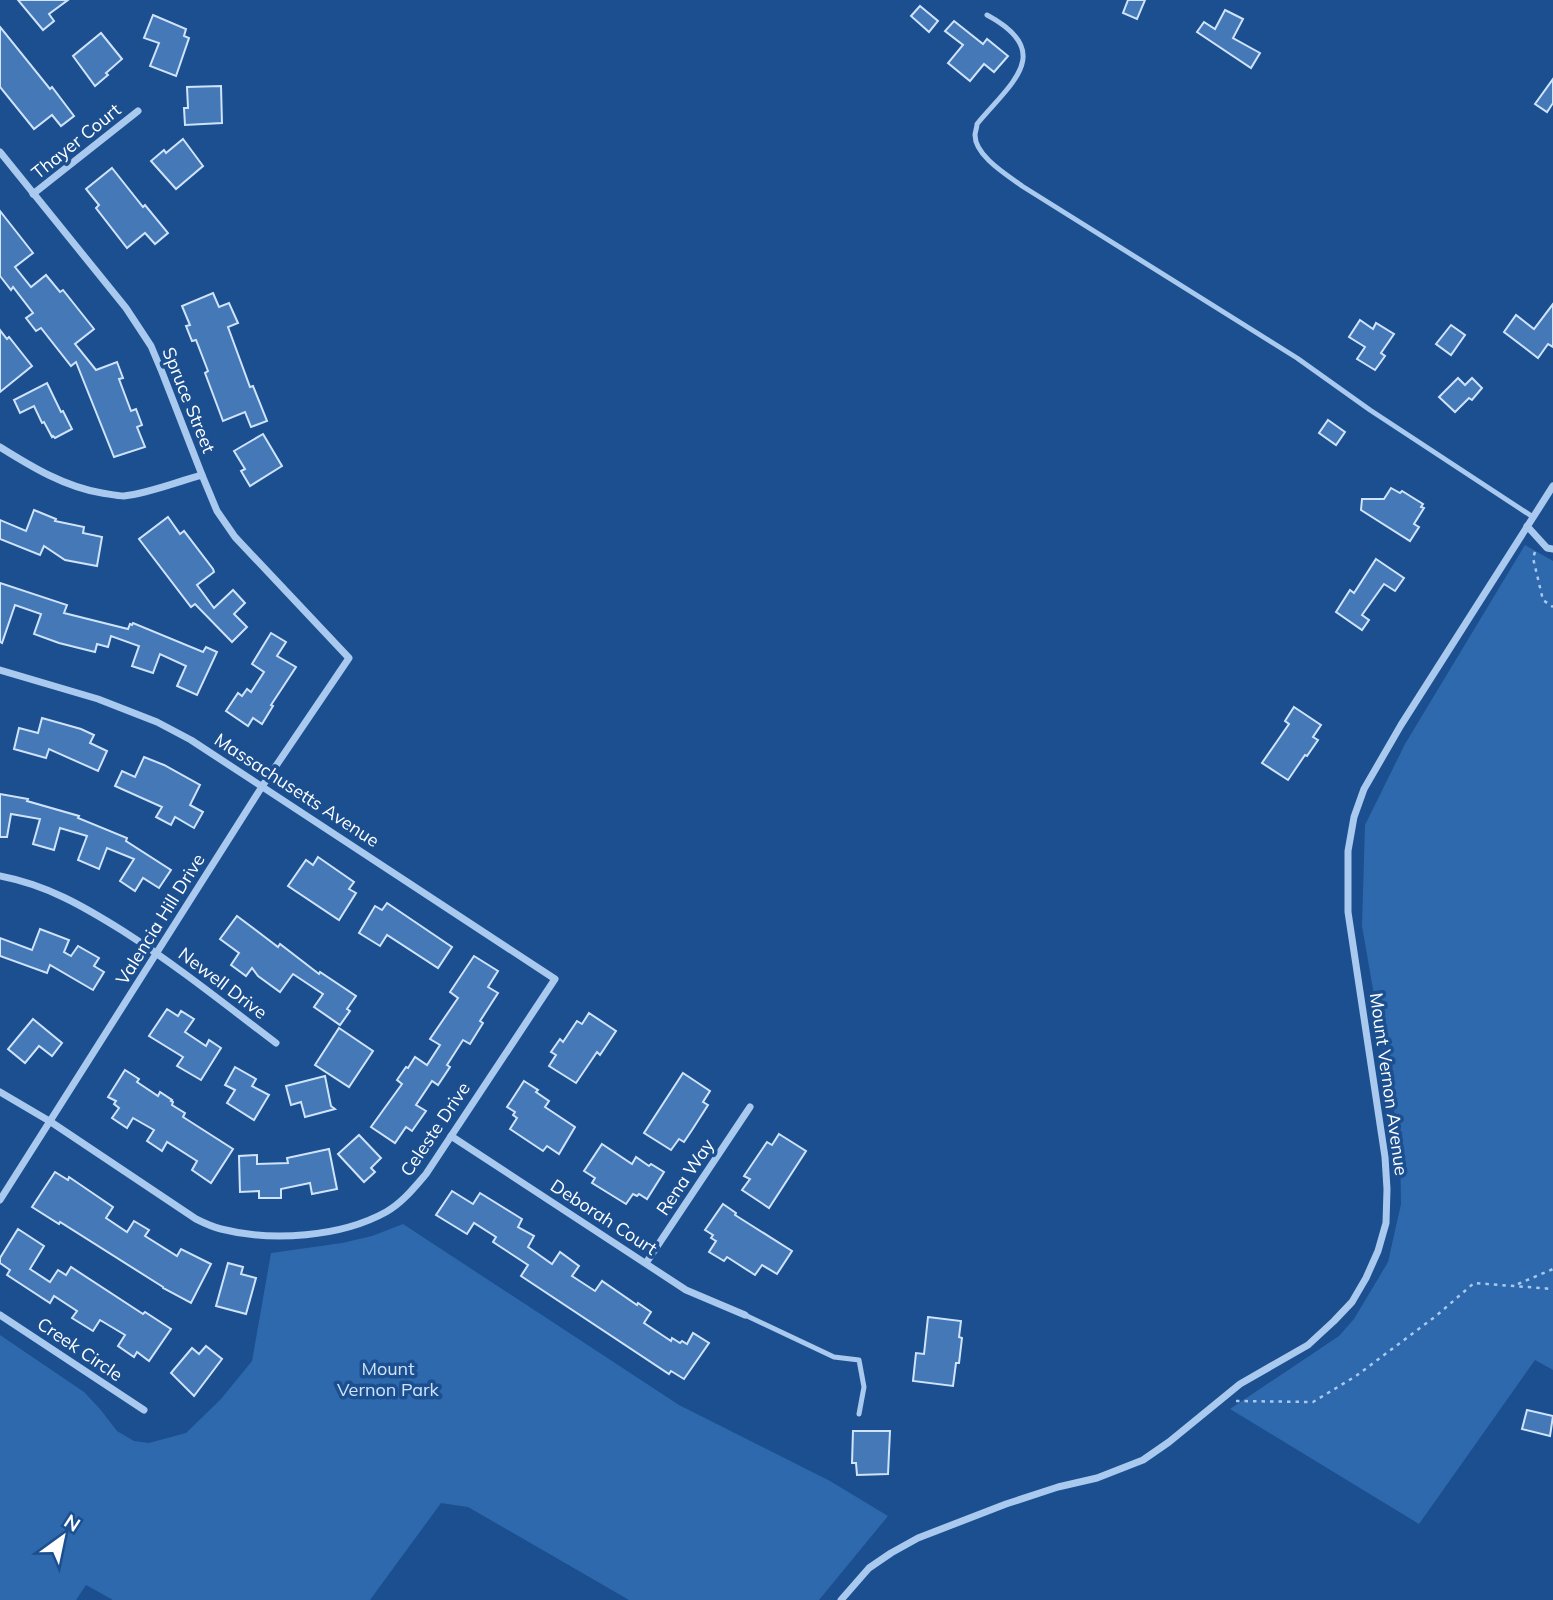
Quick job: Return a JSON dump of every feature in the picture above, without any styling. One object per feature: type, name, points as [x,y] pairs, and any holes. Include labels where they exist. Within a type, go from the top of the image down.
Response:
[{"type":"street","name":"Thayer Court","points":[[33,194],[138,111]]},
{"type":"street","name":"Spruce Street","points":[[0,152],[126,308],[151,346],[202,475],[218,511],[235,537],[349,657]]},
{"type":"street","points":[[0,447],[61,481],[89,491],[120,496],[141,493],[202,475]]},
{"type":"street","name":"Mount Vernon Avenue","points":[[841,1600],[869,1568],[918,1538],[1006,1504],[1097,1478],[1143,1460],[1240,1384],[1308,1345],[1352,1302],[1378,1251],[1386,1223],[1388,1189],[1348,912],[1348,851],[1354,817],[1364,789],[1401,725],[1553,486]]},
{"type":"street","points":[[1527,526],[1547,548],[1553,549]]},
{"type":"street","name":"Valencia Hill Drive","points":[[0,1200],[263,785],[349,657]]},
{"type":"street","name":"Massachusetts Avenue","points":[[0,670],[98,699],[156,722],[191,740],[555,979]]},
{"type":"street","name":"Newell Drive","points":[[0,876],[65,896],[89,910],[157,953],[276,1043]]},
{"type":"street","name":"Celeste Drive","points":[[0,1092],[51,1122],[196,1219],[219,1228],[249,1234],[331,1231],[362,1223],[388,1211],[409,1194],[426,1174],[555,979]]},
{"type":"street","name":"Rena Way","points":[[646,1263],[750,1107]]},
{"type":"street","name":"Deborah Court","points":[[451,1136],[686,1290],[745,1315]]},
{"type":"street","name":"Creek Circle","points":[[0,1315],[144,1410]]},
{"type":"lane","points":[[987,15],[1014,33],[1021,42],[1023,61],[1019,73],[978,124],[975,134],[977,145],[990,162],[1022,186],[1297,359],[1533,517]]},
{"type":"lane","points":[[745,1315],[834,1357],[859,1360],[864,1387],[859,1414]]},
{"type":"path","points":[[1538,538],[1533,558],[1543,600],[1553,607]]},
{"type":"path","points":[[1515,1286],[1553,1269]]},
{"type":"path","points":[[1216,1402],[1312,1402],[1356,1376],[1436,1316],[1474,1283],[1553,1289]]},
{"type":"green space","points":[[1525,545],[1553,561],[1553,1370],[1535,1360],[1419,1524],[1230,1409],[1339,1336],[1354,1319],[1388,1262],[1401,1204],[1400,1144],[1362,926],[1365,825],[1405,744]]},
{"type":"green space","name":"Mount Vernon Park","points":[[403,1224],[679,1405],[830,1481],[888,1516],[819,1600],[629,1600],[468,1507],[441,1503],[370,1600],[113,1600],[86,1585],[76,1600],[0,1600],[0,1335],[84,1392],[117,1431],[134,1441],[149,1443],[186,1433],[221,1399],[252,1361],[271,1253],[342,1243],[372,1236]]},
{"type":"building","points":[[18,0],[68,0],[49,14],[54,21],[43,30]]},
{"type":"building","points":[[1128,0],[1145,0],[1137,19],[1123,13]]},
{"type":"building","points":[[920,6],[938,21],[929,32],[911,16]]},
{"type":"building","points":[[1225,10],[1243,19],[1233,38],[1260,53],[1251,68],[1197,32],[1204,22],[1215,29]]},
{"type":"building","points":[[153,15],[186,29],[184,36],[189,38],[176,76],[150,66],[159,43],[144,38]]},
{"type":"building","points":[[954,21],[983,44],[987,39],[1008,56],[994,72],[984,64],[970,81],[948,63],[963,45],[945,31]]},
{"type":"building","points":[[0,27],[74,116],[61,126],[52,115],[34,129],[0,87]]},
{"type":"building","points":[[101,33],[122,59],[95,86],[73,56]]},
{"type":"building","points":[[1553,79],[1553,103],[1547,112],[1535,104]]},
{"type":"building","points":[[221,86],[222,123],[185,125],[184,108],[188,108],[187,87]]},
{"type":"building","points":[[183,139],[203,166],[176,189],[151,161]]},
{"type":"building","points":[[112,168],[168,233],[155,244],[145,233],[127,248],[96,208],[99,205],[86,189]]},
{"type":"building","points":[[0,211],[33,253],[15,267],[31,287],[46,275],[60,292],[63,290],[94,329],[75,344],[96,370],[117,362],[123,378],[119,379],[131,411],[136,409],[142,425],[137,427],[145,447],[114,457],[76,362],[71,366],[41,328],[36,331],[26,318],[33,313],[13,287],[11,290],[0,276]]},
{"type":"building","points":[[213,293],[219,307],[229,303],[238,323],[228,327],[250,387],[253,386],[267,421],[251,427],[245,412],[223,421],[196,340],[192,341],[186,326],[190,325],[182,306]]},
{"type":"building","points":[[1553,304],[1553,347],[1548,344],[1538,358],[1504,332],[1516,315],[1534,329]]},
{"type":"building","points":[[1360,320],[1373,329],[1376,323],[1394,334],[1381,353],[1385,356],[1375,370],[1357,359],[1365,347],[1349,337]]},
{"type":"building","points":[[1451,325],[1465,335],[1451,355],[1436,344]]},
{"type":"building","points":[[0,330],[32,366],[0,392]]},
{"type":"building","points":[[1458,378],[1465,385],[1472,378],[1482,388],[1472,400],[1469,398],[1455,412],[1439,397]]},
{"type":"building","points":[[47,383],[72,429],[55,438],[44,422],[42,423],[34,406],[20,413],[14,400]]},
{"type":"building","points":[[1328,420],[1345,432],[1336,445],[1319,433]]},
{"type":"building","points":[[263,434],[282,466],[250,486],[241,471],[245,469],[234,451]]},
{"type":"building","points":[[1391,488],[1400,493],[1402,491],[1423,504],[1421,507],[1424,508],[1414,524],[1419,527],[1410,541],[1361,510],[1362,499],[1384,499]]},
{"type":"building","points":[[34,510],[56,519],[55,521],[84,527],[83,533],[102,537],[97,566],[65,560],[44,546],[40,555],[0,539],[0,520],[26,531]]},
{"type":"building","points":[[168,517],[180,534],[184,531],[213,569],[214,572],[197,585],[214,608],[233,590],[245,603],[234,614],[247,627],[232,642],[195,604],[191,607],[139,539]]},
{"type":"building","points":[[1376,559],[1404,578],[1395,591],[1384,584],[1362,615],[1369,620],[1362,630],[1336,612],[1350,590],[1354,593]]},
{"type":"building","points":[[0,583],[67,605],[64,613],[128,629],[133,623],[203,652],[206,647],[217,652],[197,695],[177,686],[186,666],[160,654],[153,673],[132,666],[139,646],[111,636],[108,647],[97,644],[95,652],[59,643],[34,634],[41,614],[15,605],[2,643]]},
{"type":"building","points":[[271,633],[286,642],[277,656],[296,667],[262,724],[253,718],[248,726],[226,711],[238,693],[242,696],[247,689],[251,692],[264,672],[252,664]]},
{"type":"building","points":[[1294,707],[1321,725],[1313,737],[1318,740],[1288,780],[1262,763],[1289,724],[1285,721]]},
{"type":"building","points":[[42,718],[94,735],[90,743],[107,751],[98,771],[49,749],[46,758],[14,749],[19,728],[38,733]]},
{"type":"building","points":[[144,757],[200,785],[190,805],[203,812],[194,828],[175,817],[171,825],[156,817],[162,807],[115,786],[122,771],[135,777]]},
{"type":"building","points":[[0,794],[28,799],[27,801],[79,816],[78,818],[127,838],[126,841],[171,870],[159,888],[143,878],[135,891],[120,881],[134,859],[107,848],[99,869],[78,860],[87,836],[60,828],[54,850],[33,844],[40,819],[11,814],[7,837],[0,837]]},
{"type":"building","points":[[318,857],[354,882],[349,889],[356,893],[339,920],[288,886],[306,860],[313,865]]},
{"type":"building","points":[[387,903],[452,947],[438,968],[387,935],[380,946],[359,933],[375,906],[382,910]]},
{"type":"building","points":[[237,916],[278,947],[280,944],[319,974],[320,972],[356,996],[340,1025],[314,1007],[323,994],[293,974],[280,992],[258,976],[252,968],[246,976],[231,965],[239,953],[220,939]]},
{"type":"building","points":[[40,929],[69,940],[64,952],[71,956],[78,946],[99,958],[94,966],[104,972],[93,990],[50,965],[47,973],[0,956],[0,938],[32,950]]},
{"type":"building","points":[[474,956],[498,971],[488,987],[498,993],[480,1021],[483,1023],[470,1044],[463,1040],[438,1085],[432,1081],[416,1105],[426,1111],[412,1131],[406,1127],[395,1143],[371,1127],[402,1084],[397,1080],[406,1067],[408,1068],[415,1057],[427,1065],[440,1045],[430,1039],[458,998],[450,992]]},
{"type":"building","points":[[167,1009],[178,1016],[181,1011],[194,1019],[185,1032],[206,1046],[209,1040],[221,1048],[201,1080],[177,1066],[183,1057],[149,1036]]},
{"type":"building","points":[[589,1013],[616,1031],[600,1055],[597,1052],[576,1083],[549,1066],[556,1055],[551,1052],[560,1039],[563,1042],[577,1021],[582,1024]]},
{"type":"building","points":[[33,1019],[62,1043],[52,1056],[39,1046],[25,1063],[8,1049]]},
{"type":"building","points":[[339,1028],[373,1051],[349,1087],[315,1065]]},
{"type":"building","points":[[235,1067],[256,1079],[252,1086],[269,1095],[254,1120],[227,1103],[235,1090],[225,1085]]},
{"type":"building","points":[[125,1070],[158,1096],[160,1092],[172,1100],[172,1105],[185,1113],[183,1117],[233,1149],[211,1183],[192,1170],[197,1161],[167,1142],[162,1151],[147,1141],[154,1130],[133,1118],[127,1128],[112,1118],[119,1108],[114,1104],[116,1101],[108,1097]]},
{"type":"building","points":[[683,1073],[710,1091],[703,1102],[708,1105],[684,1142],[679,1139],[671,1150],[644,1133]]},
{"type":"building","points":[[325,1076],[331,1106],[335,1109],[305,1117],[301,1102],[291,1105],[286,1086]]},
{"type":"building","points":[[524,1081],[549,1101],[545,1107],[575,1127],[559,1154],[547,1146],[543,1151],[510,1129],[517,1118],[513,1115],[515,1112],[507,1107]]},
{"type":"building","points":[[779,1134],[806,1151],[769,1208],[742,1190],[750,1179],[744,1176],[767,1142],[772,1145]]},
{"type":"building","points":[[359,1135],[381,1158],[371,1168],[375,1172],[364,1182],[338,1154]]},
{"type":"building","points":[[602,1144],[632,1164],[636,1157],[664,1172],[647,1199],[633,1194],[626,1204],[592,1183],[595,1178],[584,1171]]},
{"type":"building","points":[[329,1149],[337,1189],[312,1194],[310,1183],[281,1189],[281,1198],[259,1198],[259,1191],[240,1192],[239,1156],[257,1155],[257,1164],[288,1163],[287,1158]]},
{"type":"building","points":[[55,1172],[68,1180],[69,1177],[113,1207],[106,1218],[127,1232],[134,1221],[149,1230],[145,1236],[177,1256],[181,1249],[211,1264],[191,1303],[32,1207]]},
{"type":"building","points":[[452,1191],[473,1204],[480,1193],[522,1219],[518,1227],[534,1236],[528,1247],[552,1264],[560,1252],[579,1266],[572,1276],[595,1291],[602,1281],[637,1305],[638,1303],[651,1312],[644,1323],[671,1341],[672,1338],[687,1344],[693,1333],[709,1343],[684,1379],[671,1371],[669,1374],[521,1276],[528,1265],[493,1242],[496,1237],[474,1223],[467,1234],[436,1215]]},
{"type":"building","points":[[723,1204],[736,1213],[735,1215],[792,1251],[777,1274],[762,1265],[755,1275],[727,1257],[724,1261],[709,1252],[716,1241],[711,1238],[713,1235],[705,1230]]},
{"type":"building","points":[[18,1229],[44,1246],[30,1269],[50,1282],[58,1270],[66,1275],[71,1267],[171,1329],[149,1361],[137,1352],[134,1357],[118,1346],[125,1335],[100,1320],[93,1331],[72,1318],[77,1311],[54,1296],[50,1303],[7,1275],[10,1270],[0,1263],[0,1258]]},
{"type":"building","points":[[228,1263],[243,1267],[241,1274],[256,1278],[246,1314],[216,1306]]},
{"type":"building","points":[[928,1317],[961,1321],[959,1363],[956,1363],[953,1386],[913,1381],[916,1353],[924,1354]]},
{"type":"building","points":[[206,1346],[222,1359],[194,1396],[171,1373],[192,1348],[199,1354]]},
{"type":"building","points":[[1527,1410],[1553,1416],[1550,1436],[1522,1429]]},
{"type":"building","points":[[853,1431],[890,1431],[888,1474],[857,1475],[856,1463],[852,1463]]}]
